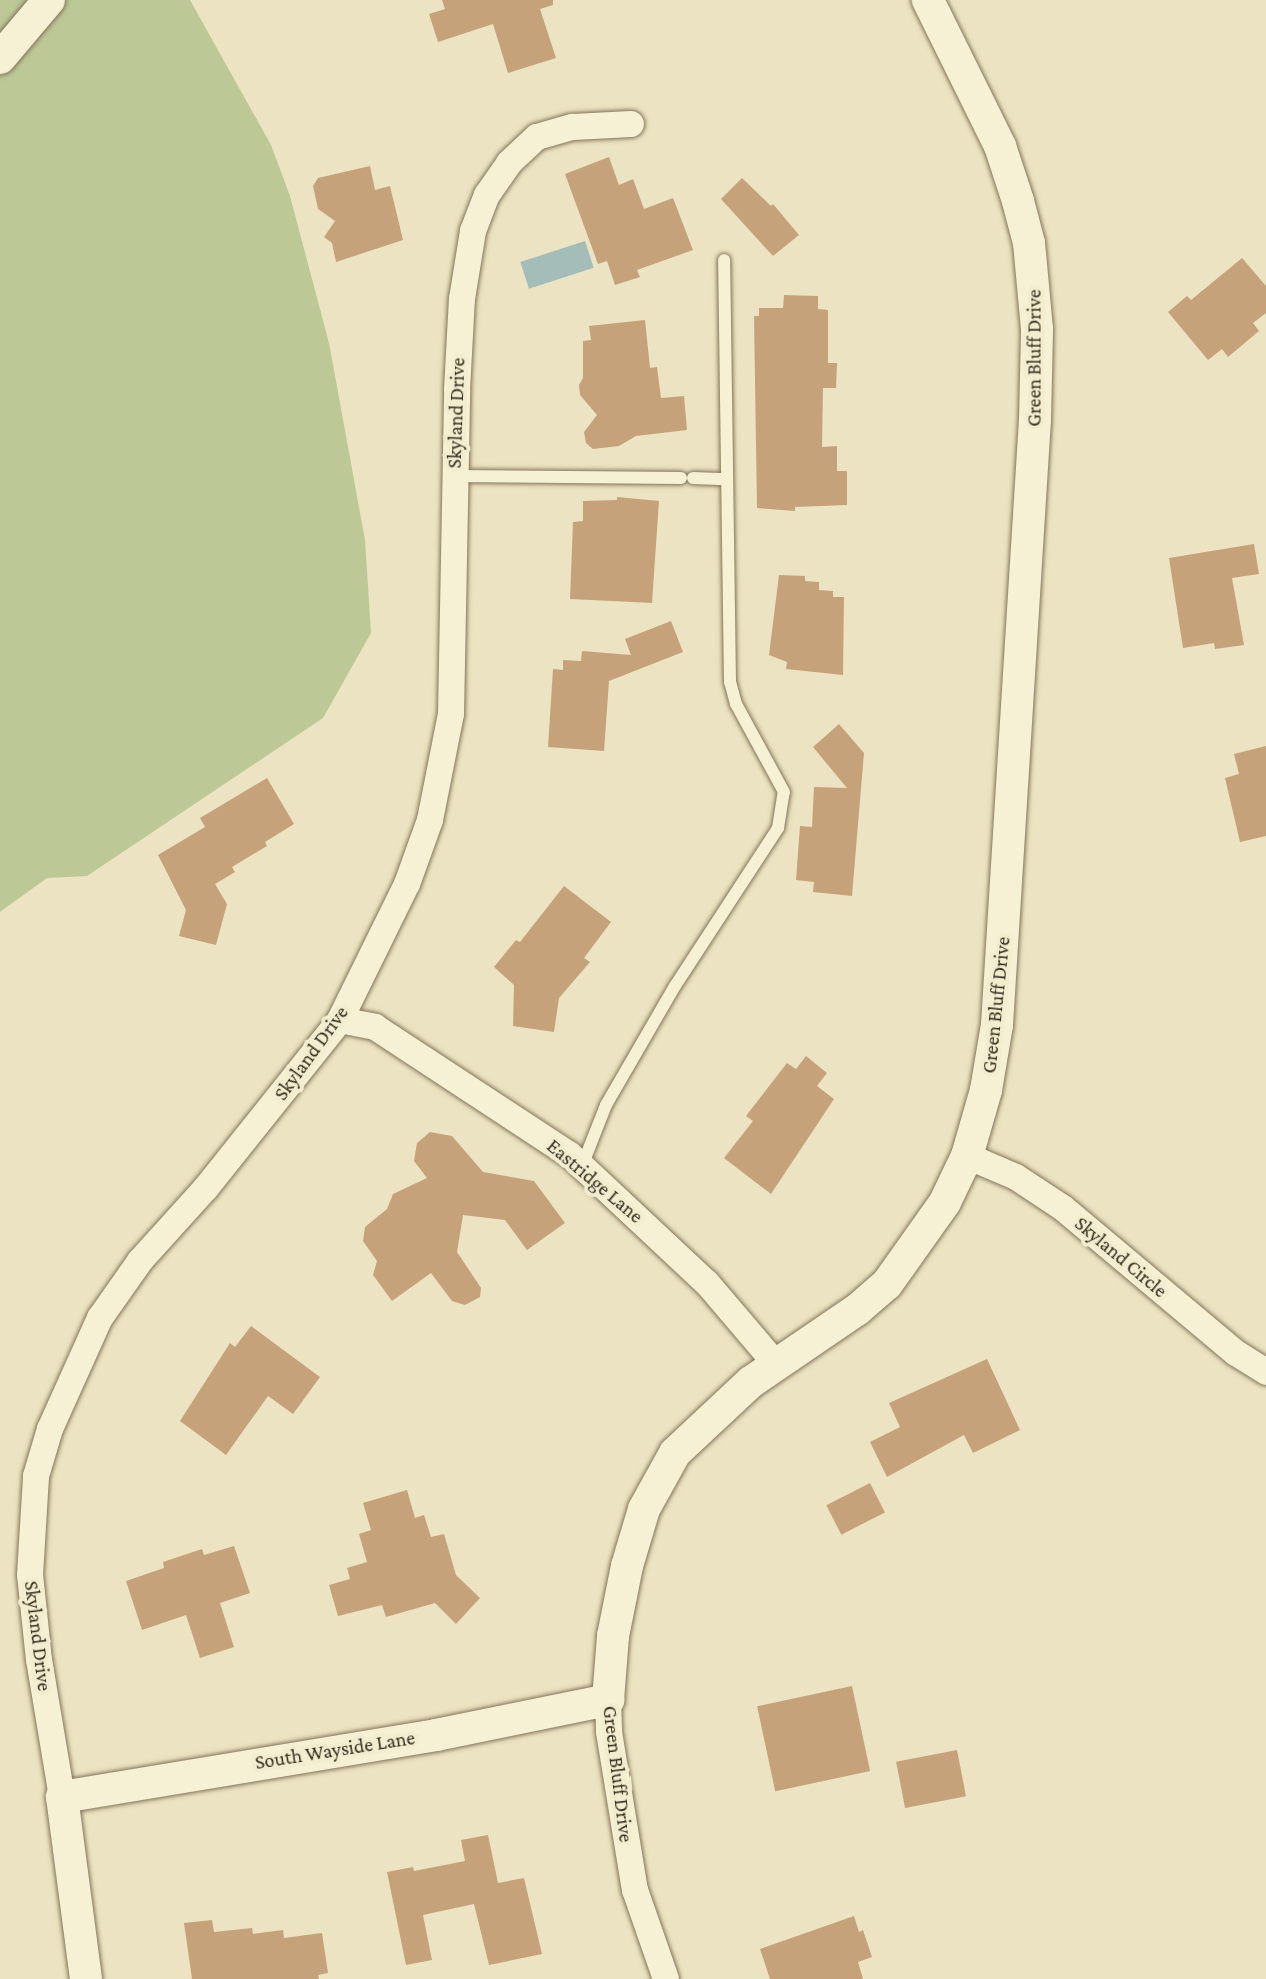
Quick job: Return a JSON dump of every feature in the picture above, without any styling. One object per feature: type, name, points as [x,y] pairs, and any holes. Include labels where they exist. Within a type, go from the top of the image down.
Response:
[{"type":"street","points":[[0,58],[49,0]]},
{"type":"street","name":"Green Bluff Drive","points":[[666,1979],[635,1890],[609,1732],[613,1636],[627,1566],[644,1509],[675,1453],[707,1419],[776,1364],[858,1309],[887,1284],[945,1202],[967,1156],[986,1090],[997,1025],[1035,420],[1037,329],[1029,243],[1000,146],[928,0]]},
{"type":"street","name":"Skyland Drive","points":[[86,1979],[62,1797],[39,1660],[30,1575],[36,1476],[50,1429],[100,1318],[140,1261],[206,1188],[340,1020],[407,884],[430,820],[451,714],[454,476],[462,299],[473,231],[487,195],[509,163],[537,137],[573,127],[631,124]]},
{"type":"street","name":"Eastridge Lane","points":[[340,1020],[375,1027],[582,1166],[707,1283],[776,1364]]},
{"type":"street","name":"Skyland Circle","points":[[967,1156],[1016,1177],[1063,1208],[1224,1343],[1266,1372]]},
{"type":"street","name":"South Wayside Lane","points":[[62,1797],[436,1735],[608,1700]]},
{"type":"lane","points":[[582,1166],[606,1105],[675,986],[778,828],[784,792],[736,704],[730,682],[724,260]]},
{"type":"lane","points":[[454,476],[726,479]]},
{"type":"green space","points":[[0,0],[190,0],[271,145],[290,196],[329,343],[365,540],[371,633],[323,718],[87,876],[47,878],[0,912]]},
{"type":"water","points":[[585,241],[594,268],[529,289],[520,262]]},
{"type":"building","points":[[442,0],[553,0],[553,5],[540,9],[556,58],[508,73],[493,24],[438,42],[429,14],[445,9]]},
{"type":"building","points":[[609,157],[619,185],[633,179],[644,209],[673,198],[693,250],[637,270],[640,277],[615,285],[607,261],[598,264],[565,174]]},
{"type":"building","points":[[370,166],[375,190],[390,186],[403,240],[336,262],[332,243],[324,237],[335,221],[318,209],[313,186],[318,178]]},
{"type":"building","points":[[742,178],[771,206],[773,204],[799,235],[773,256],[721,199]]},
{"type":"building","points":[[1242,258],[1266,286],[1266,313],[1253,323],[1259,331],[1228,357],[1222,349],[1208,360],[1168,312],[1187,296],[1191,300]]},
{"type":"building","points":[[784,295],[818,296],[818,309],[828,310],[828,363],[837,363],[836,388],[823,388],[822,447],[837,446],[837,471],[847,471],[847,505],[795,507],[795,511],[757,508],[754,316],[759,316],[759,308],[783,308]]},
{"type":"building","points":[[645,320],[650,368],[657,367],[661,398],[684,396],[687,430],[636,436],[619,446],[593,449],[586,443],[584,432],[597,415],[580,395],[579,385],[583,378],[583,341],[591,340],[589,326]]},
{"type":"building","points":[[617,497],[659,501],[652,603],[570,599],[573,522],[583,521],[583,501],[617,500]]},
{"type":"building","points":[[1254,544],[1259,574],[1232,578],[1244,645],[1215,649],[1214,643],[1183,648],[1169,558]]},
{"type":"building","points":[[779,575],[805,576],[805,581],[819,582],[819,590],[833,591],[833,597],[844,597],[843,675],[786,669],[787,662],[769,655]]},
{"type":"building","points":[[671,621],[683,652],[609,681],[604,751],[548,747],[553,669],[563,670],[563,660],[581,661],[582,651],[631,655],[625,639]]},
{"type":"building","points":[[839,724],[864,753],[852,896],[813,892],[814,882],[796,880],[800,826],[812,827],[814,787],[847,788],[813,747]]},
{"type":"building","points":[[1266,746],[1266,836],[1240,842],[1225,778],[1239,774],[1234,754]]},
{"type":"building","points":[[267,778],[294,824],[265,842],[267,846],[232,867],[235,872],[215,884],[227,904],[216,945],[179,936],[186,910],[158,855],[205,827],[200,818]]},
{"type":"building","points":[[564,886],[611,922],[584,958],[590,962],[559,998],[554,1032],[513,1026],[514,985],[494,967],[516,940],[520,942]]},
{"type":"building","points":[[806,1056],[827,1073],[817,1086],[834,1099],[771,1194],[724,1158],[753,1121],[746,1116],[787,1063],[796,1069]]},
{"type":"building","points":[[430,1132],[452,1136],[483,1172],[534,1181],[565,1223],[527,1250],[505,1220],[463,1215],[457,1252],[481,1288],[480,1297],[465,1305],[452,1301],[431,1273],[392,1301],[373,1275],[377,1261],[363,1241],[365,1227],[387,1209],[393,1194],[427,1178],[414,1161],[417,1143]]},
{"type":"building","points":[[251,1326],[320,1377],[293,1414],[268,1396],[226,1455],[180,1421],[230,1343],[235,1347]]},
{"type":"building","points":[[987,1359],[1020,1430],[973,1453],[964,1435],[887,1477],[870,1442],[900,1427],[889,1403]]},
{"type":"building","points":[[870,1483],[885,1512],[841,1535],[826,1505]]},
{"type":"building","points":[[407,1490],[415,1518],[424,1515],[431,1537],[444,1534],[456,1575],[480,1598],[456,1624],[435,1603],[386,1617],[382,1605],[338,1616],[329,1585],[350,1579],[347,1568],[367,1562],[359,1534],[371,1530],[363,1503]]},
{"type":"building","points":[[234,1546],[250,1593],[220,1603],[234,1647],[200,1658],[186,1615],[142,1630],[126,1581],[164,1568],[163,1562],[202,1549],[204,1555]]},
{"type":"building","points":[[852,1686],[870,1771],[775,1791],[757,1706]]},
{"type":"building","points":[[957,1750],[966,1796],[905,1808],[896,1762]]},
{"type":"building","points":[[488,1835],[498,1883],[524,1878],[542,1954],[489,1965],[474,1904],[423,1915],[432,1960],[406,1965],[387,1872],[413,1867],[414,1871],[465,1861],[461,1840]]},
{"type":"building","points":[[854,1916],[859,1932],[863,1930],[872,1957],[858,1962],[863,1979],[770,1979],[760,1949]]},
{"type":"building","points":[[212,1920],[214,1932],[252,1928],[253,1934],[283,1930],[284,1938],[322,1933],[328,1973],[318,1975],[319,1979],[192,1979],[184,1923]]}]
